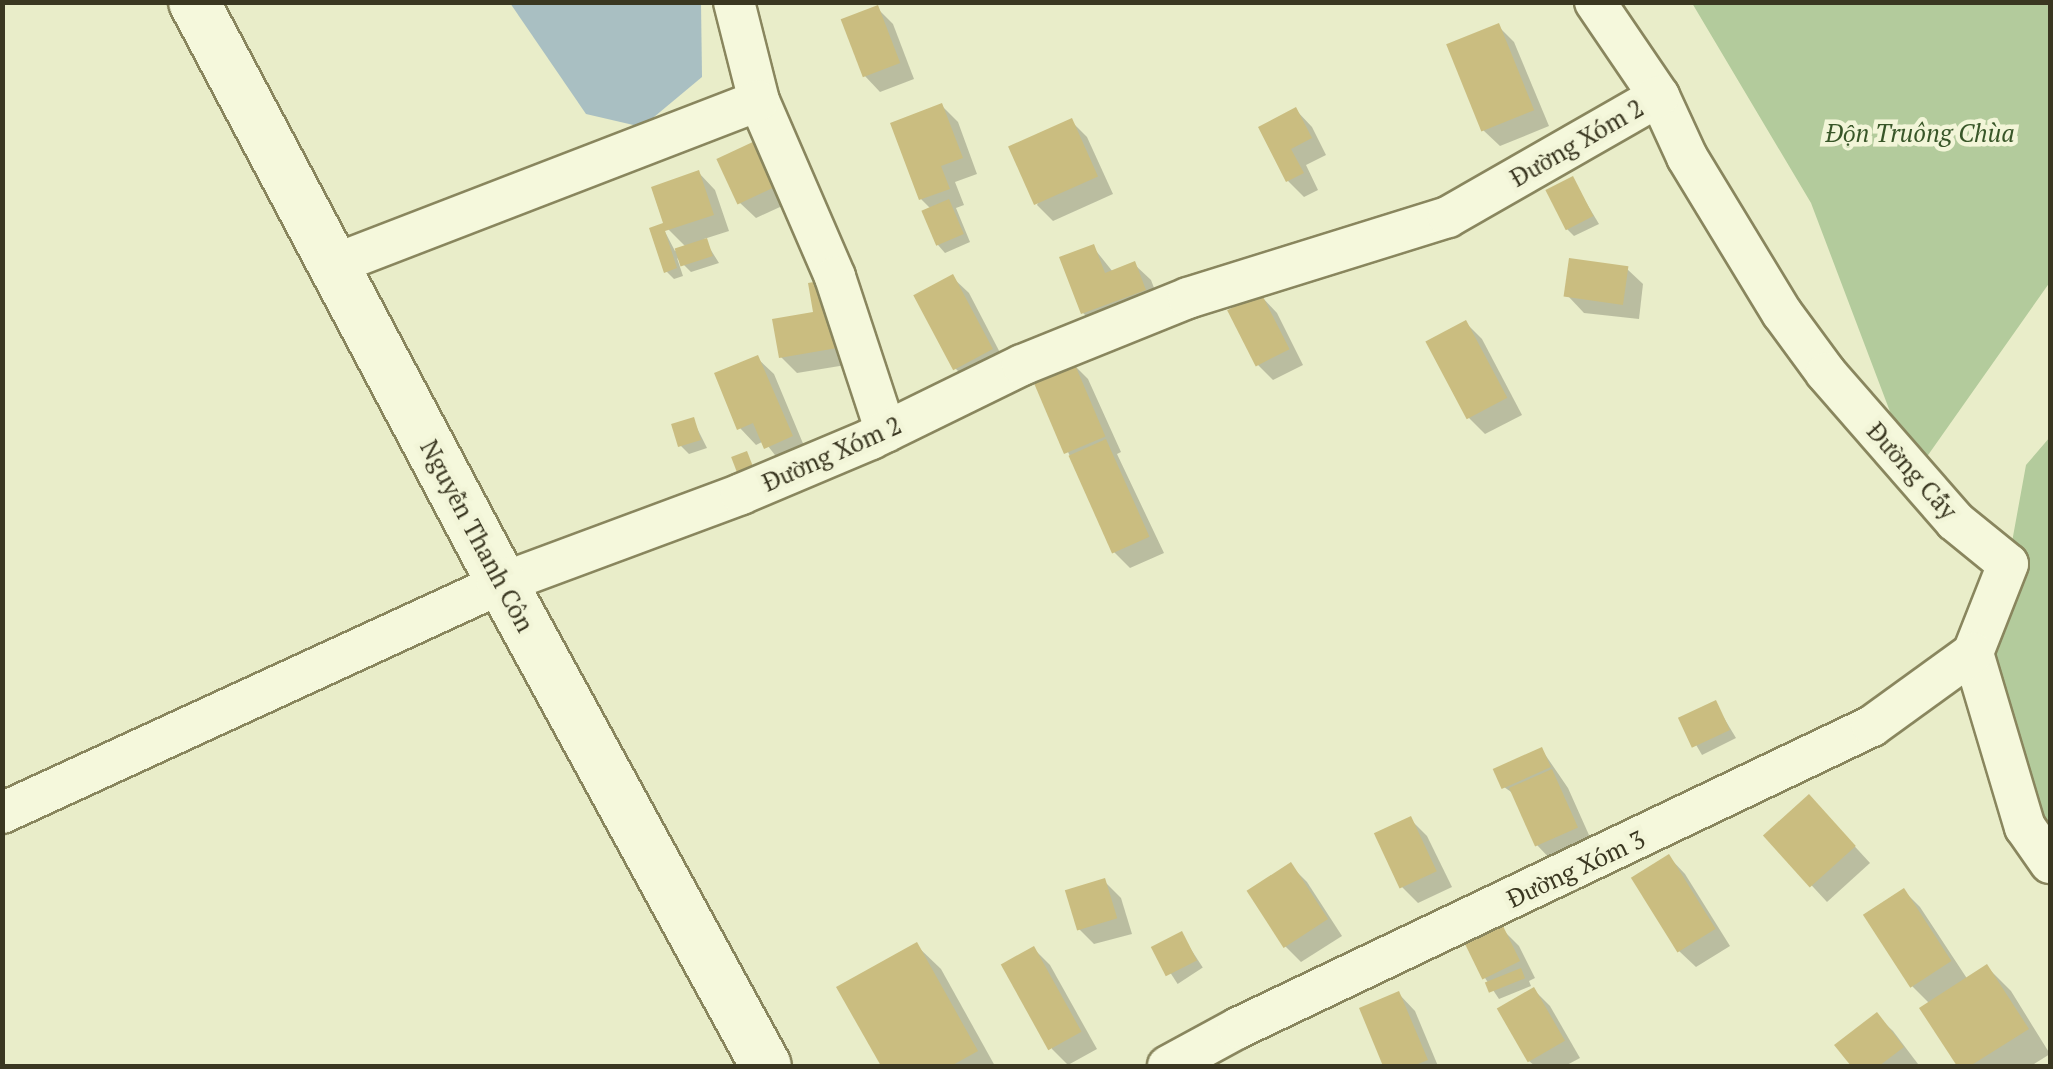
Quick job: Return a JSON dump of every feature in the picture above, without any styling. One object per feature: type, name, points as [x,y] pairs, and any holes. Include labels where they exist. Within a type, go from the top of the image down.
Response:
[{"type":"street","name":"Nguyễn Thanh Côn","points":[[194,2],[502,582],[766,1066]]},
{"type":"street","points":[[734,2],[759,101],[835,277],[886,432]]},
{"type":"street","points":[[1595,2],[1658,96]]},
{"type":"street","name":"Đường Xóm 2","points":[[2,813],[502,582],[741,494],[886,432],[1022,364],[1188,298],[1448,217],[1658,96]]},
{"type":"street","name":"Đường Cấy","points":[[1658,96],[1687,157],[1782,312],[1826,373],[1955,521],[2008,564],[1973,653]]},
{"type":"street","points":[[333,265],[759,101]]},
{"type":"street","points":[[1973,653],[2024,828],[2050,863]]},
{"type":"street","name":"Đường Xóm 3","points":[[1168,1066],[1238,1028],[1872,726],[1973,653]]},
{"type":"green space","name":"Độn Truông Chùa","points":[[1692,3],[2050,3],[2050,282],[1914,475],[1811,203]]},
{"type":"green space","points":[[2050,437],[2050,863],[1973,653],[2008,564],[2026,465]]},
{"type":"shaded area","points":[[510,3],[701,3],[702,77],[642,127],[586,114]]},
{"type":"building","points":[[878,5],[900,63],[863,77],[841,19]]},
{"type":"building","points":[[1499,23],[1534,110],[1481,132],[1446,44]]},
{"type":"building","points":[[942,103],[963,158],[941,166],[950,189],[919,200],[890,123]]},
{"type":"building","points":[[1296,107],[1312,138],[1291,149],[1304,173],[1286,182],[1258,127]]},
{"type":"building","points":[[1072,118],[1098,176],[1034,205],[1008,146]]},
{"type":"building","points":[[768,135],[789,180],[737,204],[716,159]]},
{"type":"building","points":[[699,170],[714,215],[665,231],[677,268],[664,273],[649,228],[663,223],[651,187]]},
{"type":"building","points":[[1573,176],[1593,216],[1566,230],[1545,190]]},
{"type":"building","points":[[949,199],[964,234],[936,246],[921,211]]},
{"type":"building","points":[[707,238],[713,256],[681,267],[675,249]]},
{"type":"building","points":[[1094,244],[1105,273],[1135,261],[1146,290],[1081,314],[1059,257]]},
{"type":"building","points":[[1569,258],[1628,266],[1623,305],[1564,297]]},
{"type":"building","points":[[953,274],[993,349],[953,370],[913,295]]},
{"type":"building","points":[[831,279],[843,347],[779,358],[772,319],[813,312],[808,283]]},
{"type":"building","points":[[1261,293],[1290,349],[1256,366],[1227,310]]},
{"type":"building","points":[[1466,320],[1507,398],[1467,419],[1425,342]]},
{"type":"building","points":[[758,355],[793,436],[764,449],[753,423],[737,430],[714,373]]},
{"type":"building","points":[[1073,360],[1105,436],[1064,454],[1032,378]]},
{"type":"building","points":[[694,417],[701,440],[678,447],[671,424]]},
{"type":"building","points":[[1106,439],[1150,537],[1112,553],[1069,456]]},
{"type":"building","points":[[747,451],[755,472],[739,478],[731,457]]},
{"type":"building","points":[[1716,700],[1730,730],[1692,748],[1678,718]]},
{"type":"building","points":[[1542,747],[1551,767],[1502,789],[1493,769]]},
{"type":"building","points":[[1552,769],[1578,827],[1535,847],[1509,788]]},
{"type":"building","points":[[1809,794],[1856,846],[1810,888],[1763,835]]},
{"type":"building","points":[[1411,816],[1437,871],[1400,889],[1374,833]]},
{"type":"building","points":[[1669,854],[1716,929],[1677,952],[1631,878]]},
{"type":"building","points":[[1291,862],[1328,919],[1284,948],[1247,891]]},
{"type":"building","points":[[1105,878],[1117,918],[1077,930],[1065,890]]},
{"type":"building","points":[[1904,888],[1951,961],[1910,988],[1863,915]]},
{"type":"building","points":[[1503,926],[1520,961],[1482,979],[1465,944]]},
{"type":"building","points":[[1182,931],[1197,960],[1166,976],[1151,947]]},
{"type":"building","points":[[917,942],[978,1051],[951,1066],[881,1066],[836,987]]},
{"type":"building","points":[[1034,946],[1082,1032],[1048,1050],[1001,964]]},
{"type":"building","points":[[1987,964],[2029,1029],[1970,1066],[1957,1066],[1919,1008]]},
{"type":"building","points":[[1521,968],[1525,978],[1489,993],[1485,983]]},
{"type":"building","points":[[1534,987],[1565,1041],[1528,1062],[1497,1008]]},
{"type":"building","points":[[1399,991],[1428,1060],[1413,1066],[1383,1066],[1359,1008]]},
{"type":"building","points":[[1877,1012],[1904,1047],[1879,1066],[1851,1066],[1834,1045]]}]
